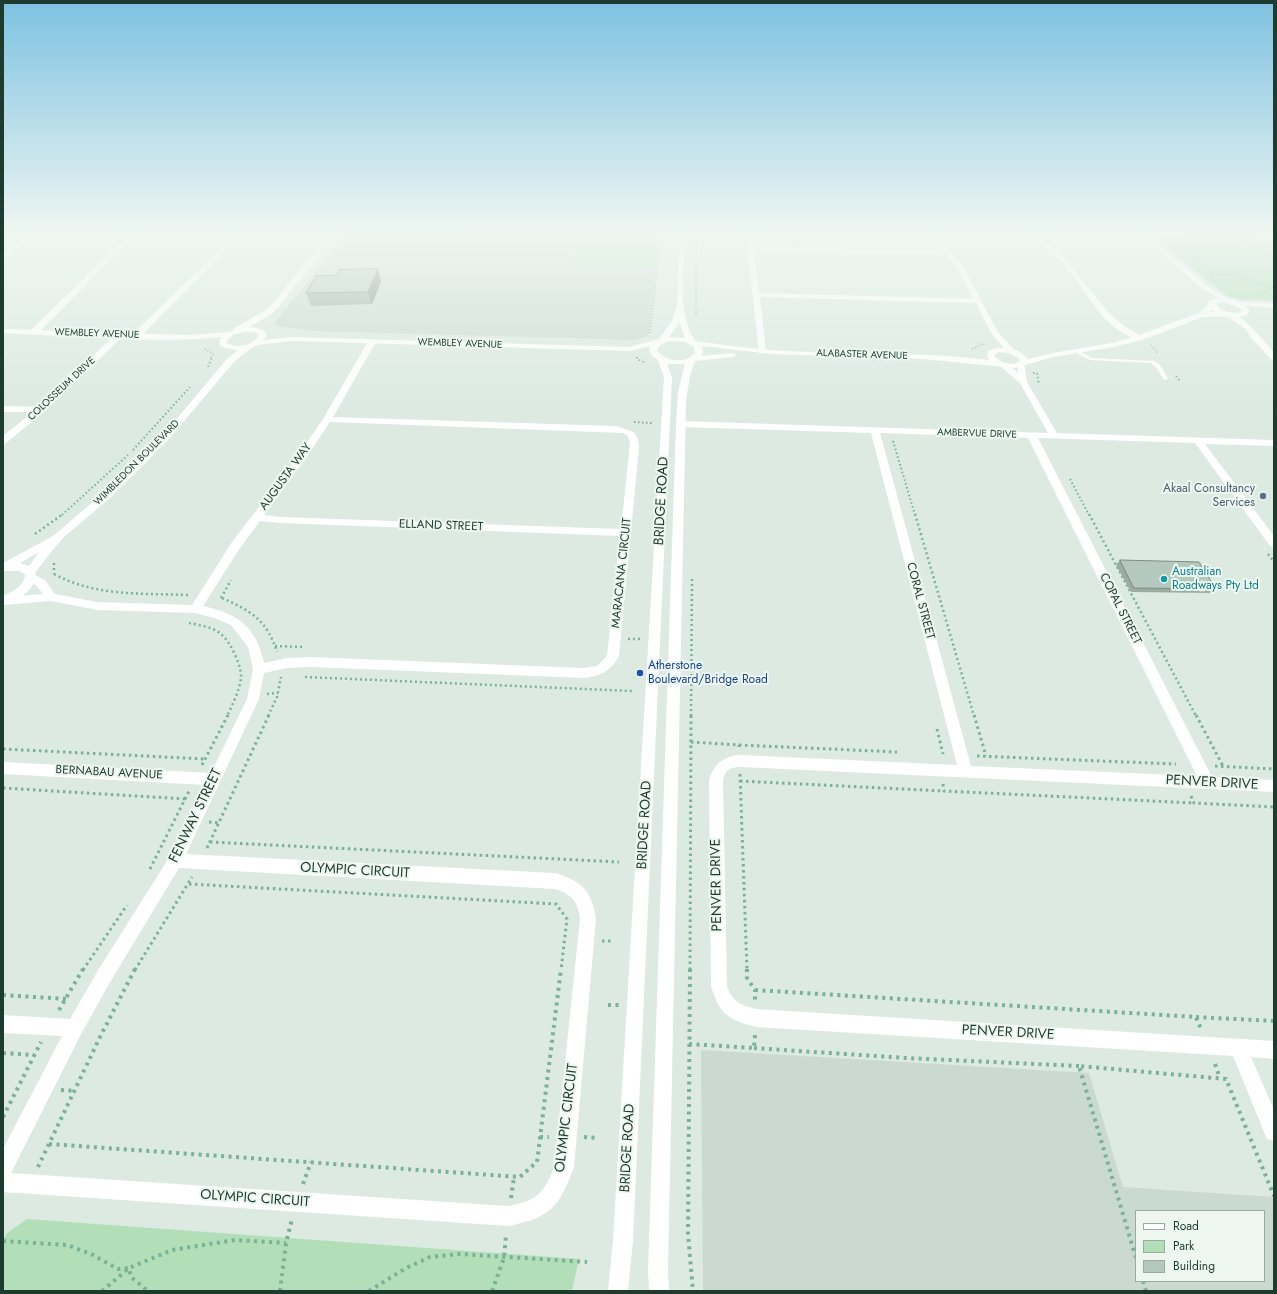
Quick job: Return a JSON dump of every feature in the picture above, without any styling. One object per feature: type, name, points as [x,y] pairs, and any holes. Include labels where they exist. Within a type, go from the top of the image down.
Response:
[{"type":"street","points":[[34,332],[72,294]]},
{"type":"street","points":[[136,336],[178,294]]},
{"type":"street","points":[[224,368],[225,345],[223,340],[233,332],[267,313],[283,294]]},
{"type":"street","points":[[660,358],[653,349],[676,321],[680,294]]},
{"type":"street","points":[[975,294],[995,333],[1014,352],[1022,356],[1024,375],[1023,382]]},
{"type":"street","points":[[1090,294],[1109,318],[1121,328],[1139,338]]},
{"type":"street","points":[[1208,294],[1212,304],[1217,310],[1228,314],[1249,328],[1274,357]]},
{"type":"street","points":[[1218,294],[1244,308],[1249,328]]},
{"type":"street","points":[[762,352],[756,295],[978,301]]},
{"type":"street","points":[[1202,315],[1212,304],[1222,300],[1270,306]]},
{"type":"street","points":[[680,303],[685,332],[694,343]]},
{"type":"street","points":[[1022,363],[1053,355],[1113,345],[1139,338],[1202,315],[1245,312],[1270,306]]},
{"type":"street","points":[[257,343],[262,338],[261,332],[267,313]]},
{"type":"street","name":"WEMBLEY AVENUE","points":[[3,331],[191,337],[247,329],[291,339]]},
{"type":"street","points":[[995,333],[993,352],[990,355],[992,359],[1001,364],[1023,382],[1054,436]]},
{"type":"street","name":"COLOSSEUM DRIVE","points":[[3,441],[41,410],[120,335]]},
{"type":"street","name":"WEMBLEY AVENUE","points":[[191,337],[236,348],[247,347],[257,343],[291,339],[629,349],[674,339],[694,343]]},
{"type":"street","name":"AUGUSTA WAY","points":[[195,609],[236,545],[301,460],[327,420],[372,342]]},
{"type":"street","name":"ALABASTER AVENUE","points":[[694,343],[713,347],[762,352],[961,358],[1013,366],[1022,363]]},
{"type":"street","name":"BRIDGE ROAD","points":[[659,1291],[658,1270],[680,424],[683,383],[686,371],[700,350],[694,343]]},
{"type":"street","name":"WIMBLEDON BOULEVARD","points":[[4,601],[20,592],[29,582],[31,575],[47,550],[60,535],[106,496],[166,437],[230,361],[247,347]]},
{"type":"street","name":"WEMBLEY AVENUE","points":[[629,349],[673,362],[692,360]]},
{"type":"street","name":"ALABASTER AVENUE","points":[[961,358],[1001,350],[1014,352]]},
{"type":"street","name":"ALABASTER AVENUE","points":[[692,360],[762,352]]},
{"type":"street","points":[[1014,352],[1053,355]]},
{"type":"street","name":"BRIDGE ROAD","points":[[618,1291],[623,1240],[668,377],[660,358]]},
{"type":"street","points":[[3,409],[41,410]]},
{"type":"street","name":"MARACANA CIRCUIT","points":[[259,669],[287,663],[311,662],[584,674],[603,669],[613,656],[626,533],[634,440],[633,435],[625,430],[327,420]]},
{"type":"street","name":"AMBERVUE DRIVE","points":[[680,424],[1274,443]]},
{"type":"street","name":"CORAL STREET","points":[[875,430],[966,772]]},
{"type":"street","name":"COPAL STREET","points":[[1032,436],[1208,783]]},
{"type":"street","points":[[1198,441],[1274,543]]},
{"type":"street","name":"ELLAND STREET","points":[[257,517],[280,520],[626,533]]},
{"type":"street","name":"WIMBLEDON BOULEVARD","points":[[5,567],[60,535]]},
{"type":"street","points":[[5,567],[22,566],[27,569],[31,575],[41,583],[51,597]]},
{"type":"street","name":"FENWAY STREET","points":[[3,1169],[75,1028],[103,978],[175,861],[254,699],[259,669],[254,646],[235,622],[217,614],[195,609],[97,606],[51,597],[4,601]]},
{"type":"street","name":"PENVER DRIVE","points":[[1274,786],[740,761],[728,762],[722,766],[718,771],[716,780],[719,986],[726,1005],[734,1012],[756,1018],[1274,1050]]},
{"type":"street","name":"BERNABAU AVENUE","points":[[3,768],[215,778]]},
{"type":"street","name":"OLYMPIC CIRCUIT","points":[[3,1182],[508,1216],[527,1213],[544,1204],[556,1189],[564,1167],[588,919],[586,905],[580,894],[569,885],[555,881],[175,861]]},
{"type":"street","points":[[3,1024],[75,1028]]},
{"type":"street","points":[[1238,1047],[1274,1132]]},
{"type":"lane","points":[[1078,352],[1090,359],[1152,362],[1158,366],[1166,379]]},
{"type":"path","points":[[647,337],[651,332],[655,294]]},
{"type":"path","points":[[695,294],[695,324]]},
{"type":"path","points":[[205,349],[213,354],[207,368]]},
{"type":"path","points":[[31,537],[44,529],[86,494],[132,451],[194,382]]},
{"type":"path","points":[[1070,478],[1223,766]]},
{"type":"path","points":[[692,574],[688,1234],[693,1291]]},
{"type":"path","points":[[147,874],[233,704],[241,678],[236,656],[221,634],[201,625],[186,622]]},
{"type":"path","points":[[615,638],[655,639]]},
{"type":"path","points":[[674,640],[692,641]]},
{"type":"path","points":[[275,646],[306,647]]},
{"type":"path","points":[[281,676],[289,677]]},
{"type":"path","points":[[297,677],[632,691]]},
{"type":"path","points":[[692,742],[904,752]]},
{"type":"path","points":[[739,744],[747,978],[755,990],[756,1018],[754,1048]]},
{"type":"path","points":[[3,749],[205,759]]},
{"type":"path","points":[[740,781],[944,791]]},
{"type":"path","points":[[3,788],[186,799]]},
{"type":"path","points":[[210,842],[619,862]]},
{"type":"path","points":[[49,1144],[520,1177],[537,1162],[567,919],[556,904],[189,884]]},
{"type":"path","points":[[3,1117],[49,1027],[90,958],[128,904]]},
{"type":"path","points":[[755,990],[1274,1021]]},
{"type":"path","points":[[3,994],[66,999]]},
{"type":"path","points":[[1196,1017],[1220,1078]]},
{"type":"path","points":[[689,1044],[906,1058],[1079,1066],[1226,1079],[1274,1196]]},
{"type":"path","points":[[3,1053],[34,1055]]},
{"type":"path","points":[[1079,1066],[1135,1255]]},
{"type":"path","points":[[280,1291],[286,1243],[296,1202],[311,1162]]},
{"type":"path","points":[[102,1291],[130,1268],[172,1250],[235,1240],[286,1243]]},
{"type":"path","points":[[3,1241],[67,1246],[91,1254],[118,1269],[130,1268]]},
{"type":"path","points":[[369,1291],[406,1268],[430,1257],[459,1254],[587,1262]]},
{"type":"path","points":[[130,1268],[131,1277],[148,1291]]},
{"type":"shaded area","points":[[297,294],[653,294],[649,333],[646,337],[634,340],[313,331],[276,326],[276,321]]},
{"type":"shaded area","points":[[701,1050],[1089,1073],[1123,1187],[1274,1197],[1274,1291],[703,1291]]},
{"type":"green space","points":[[1225,294],[1274,294],[1274,301],[1239,299]]},
{"type":"green space","points":[[27,1219],[579,1259],[572,1291],[3,1291],[3,1241],[6,1234]]},
{"type":"building","name":"Australian Roadways Pty Ltd","points":[[1120,560],[1199,562],[1216,589],[1134,588]]},
{"type":"place","name":"Akaal Consultancy Services","points":[[1263,496]]},
{"type":"place","name":"Australian Roadways Pty Ltd","points":[[1164,579]]},
{"type":"place","name":"Atherstone Boulevard/Bridge Road","points":[[640,673]]}]
